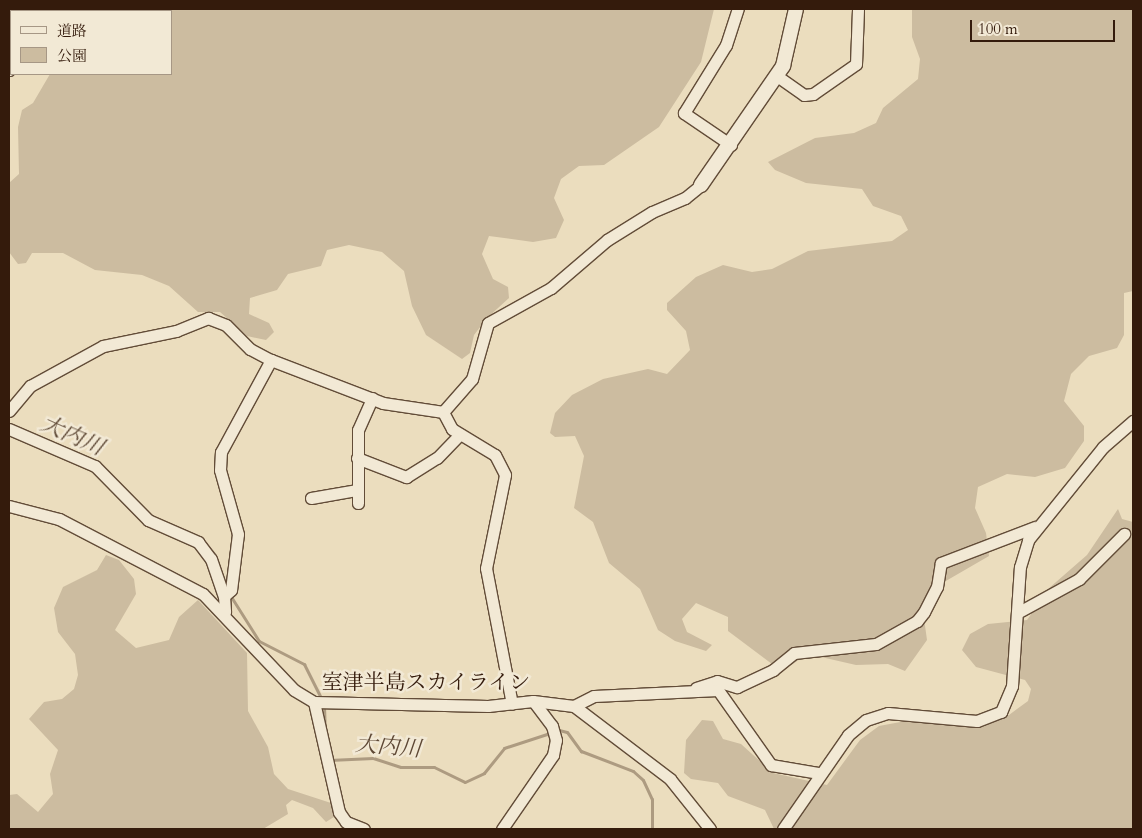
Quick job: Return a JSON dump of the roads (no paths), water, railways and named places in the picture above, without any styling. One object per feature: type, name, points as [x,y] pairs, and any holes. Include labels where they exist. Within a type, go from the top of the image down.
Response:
[{"type":"street","points":[[731,145],[684,113],[726,45],[738,9]]},
{"type":"street","points":[[443,412],[472,379],[488,324],[550,288],[606,240],[652,212],[685,198],[700,185],[731,145],[777,76],[792,37],[796,9]]},
{"type":"street","points":[[777,76],[804,95],[813,94],[856,64],[858,9]]},
{"type":"street","points":[[9,411],[30,386],[103,346],[176,331],[208,318],[226,325],[250,349],[271,360],[372,398],[443,412]]},
{"type":"street","points":[[225,612],[238,534],[220,470],[221,452],[271,360]]},
{"type":"street","points":[[358,504],[358,430],[372,398]]},
{"type":"street","points":[[443,412],[446,422],[460,434],[495,455],[505,475],[486,568],[512,704]]},
{"type":"street","points":[[783,829],[819,773],[848,735],[866,720],[888,713],[977,721],[1001,712],[1012,686],[1020,567],[1035,527],[1104,447],[1133,421]]},
{"type":"street","points":[[9,429],[95,466],[148,520],[198,542],[211,559],[227,594]]},
{"type":"street","points":[[357,458],[406,477],[437,458],[460,434]]},
{"type":"street","points":[[311,498],[357,490]]},
{"type":"street","name":"室津半島スカイライン","points":[[9,506],[59,519],[182,581],[225,612],[294,690],[314,702],[512,704],[534,702],[574,706]]},
{"type":"street","points":[[696,688],[717,681],[737,687],[773,670],[794,653],[862,648],[883,641],[924,612],[937,587],[942,563],[1035,527]]},
{"type":"street","points":[[1017,613],[1079,579],[1124,534]]},
{"type":"street","points":[[710,829],[688,805],[670,779],[574,706],[594,696],[696,688],[722,692],[771,765],[819,773]]},
{"type":"street","points":[[314,702],[339,812],[346,822],[364,829]]},
{"type":"street","points":[[502,829],[553,756],[556,740],[552,726],[534,702]]},
{"type":"street","points":[[688,805],[686,812],[696,829]]},
{"type":"waterway","name":"大内川","points":[[202,540],[214,554]]},
{"type":"waterway","name":"大内川","points":[[230,595],[259,641],[304,664],[322,700]]},
{"type":"waterway","name":"大内川","points":[[324,706],[325,730]]},
{"type":"waterway","name":"大内川","points":[[329,760],[373,758],[401,767],[434,767],[465,782],[484,773],[504,748],[559,730],[567,732],[581,751],[633,771],[643,780],[652,799],[652,829]]}]
